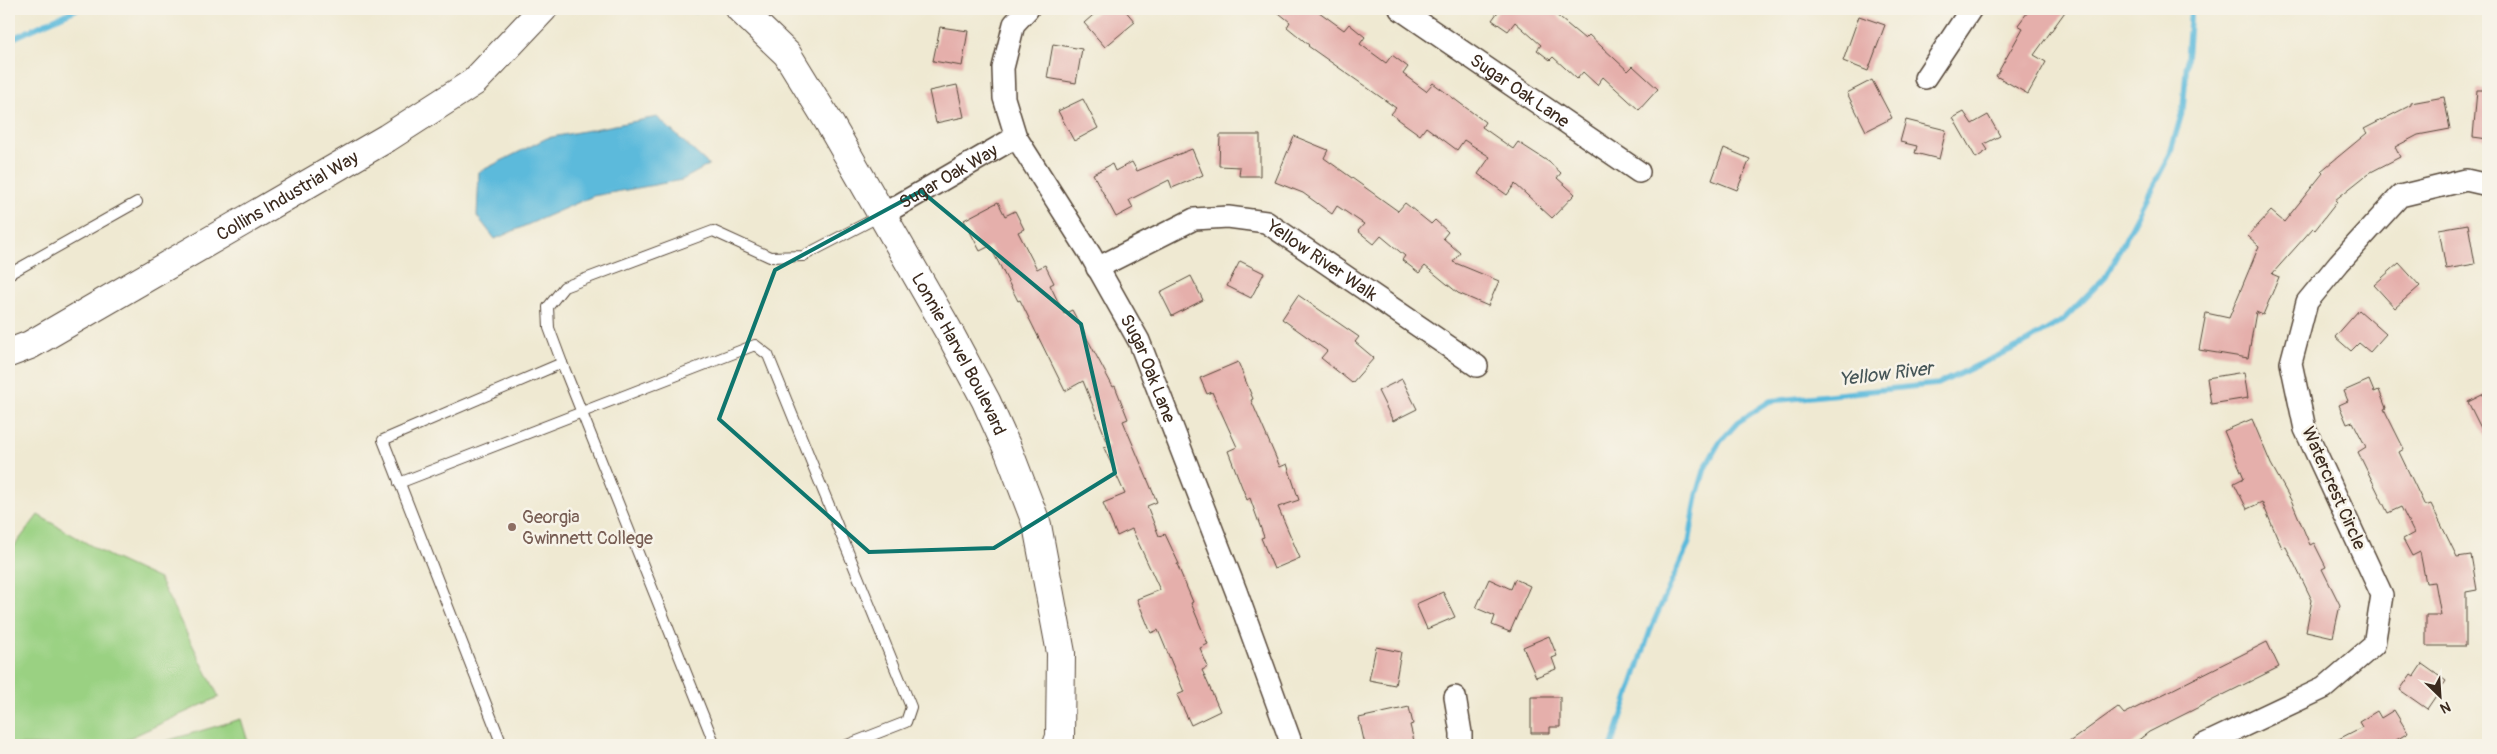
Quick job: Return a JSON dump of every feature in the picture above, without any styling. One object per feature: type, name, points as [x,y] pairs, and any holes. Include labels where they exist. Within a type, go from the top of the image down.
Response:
[{"type":"street","name":"Collins Industrial Way","points":[[9,352],[30,345],[403,128],[474,82],[543,9]]},
{"type":"street","name":"Lonnie Harvel Boulevard","points":[[740,9],[787,54],[830,124],[880,216],[948,330],[986,401],[1009,452],[1037,525],[1060,654],[1058,745]]},
{"type":"street","name":"Sugar Oak Lane","points":[[1028,9],[1014,24],[1003,68],[1004,98],[1016,137],[1097,268],[1139,341],[1232,582],[1292,745]]},
{"type":"street","name":"Sugar Oak Lane","points":[[1400,9],[1638,172]]},
{"type":"street","points":[[1925,78],[1971,9]]},
{"type":"street","name":"Sugar Oak Way","points":[[880,216],[1016,137]]},
{"type":"street","name":"Watercrest Circle","points":[[2203,745],[2324,688],[2374,645],[2382,595],[2306,429],[2291,363],[2307,302],[2338,264],[2400,196],[2466,180],[2488,185]]},
{"type":"street","name":"Yellow River Walk","points":[[1097,268],[1194,218],[1228,217],[1266,222],[1478,366]]},
{"type":"street","points":[[1455,697],[1462,733],[1461,745]]},
{"type":"lane","points":[[9,274],[137,202]]},
{"type":"lane","points":[[715,745],[548,328],[548,307],[564,287],[713,231],[770,256],[803,256],[880,216]]},
{"type":"lane","points":[[400,483],[755,345],[768,355],[911,707],[906,722],[847,745]]},
{"type":"lane","points":[[502,745],[383,440],[562,363]]},
{"type":"highlighted area","points":[[921,191],[1081,324],[1115,473],[994,548],[869,552],[719,419],[775,270]]},
{"type":"green space","points":[[38,515],[109,556],[159,579],[219,697],[114,745],[9,745],[9,553]]},
{"type":"green space","points":[[241,719],[249,745],[152,745]]},
{"type":"water","points":[[657,117],[709,165],[682,180],[593,196],[495,239],[477,216],[479,172],[547,138]]},
{"type":"building","points":[[1100,9],[1124,9],[1135,22],[1105,47],[1084,23]]},
{"type":"building","points":[[1274,9],[1315,9],[1344,30],[1349,24],[1365,37],[1360,44],[1386,63],[1392,55],[1408,67],[1403,74],[1426,91],[1433,83],[1485,122],[1482,127],[1513,149],[1518,142],[1549,162],[1561,173],[1557,178],[1575,194],[1552,218],[1515,184],[1507,195],[1478,174],[1490,157],[1464,140],[1457,150],[1426,127],[1420,135],[1391,114],[1396,108],[1308,46],[1287,27],[1290,22]]},
{"type":"building","points":[[1500,9],[1549,9],[1585,39],[1589,35],[1628,71],[1633,66],[1658,89],[1639,110],[1603,77],[1597,85],[1583,72],[1577,79],[1553,57],[1550,60],[1537,50],[1541,45],[1515,22],[1508,31],[1492,20]]},
{"type":"building","points":[[2030,9],[2067,9],[2034,55],[2046,62],[2028,94],[1996,76],[2023,28],[2018,25]]},
{"type":"building","points":[[1859,16],[1885,25],[1868,71],[1843,61]]},
{"type":"building","points":[[940,27],[968,31],[962,66],[933,61]]},
{"type":"building","points":[[1053,44],[1082,49],[1076,83],[1047,78]]},
{"type":"building","points":[[1872,80],[1892,118],[1866,131],[1847,93]]},
{"type":"building","points":[[957,85],[964,117],[936,123],[929,91]]},
{"type":"building","points":[[2477,90],[2488,90],[2488,139],[2473,137]]},
{"type":"building","points":[[2444,97],[2450,129],[2418,135],[2395,147],[2400,157],[2369,173],[2335,200],[2337,202],[2315,230],[2313,228],[2272,274],[2279,277],[2263,315],[2256,312],[2248,358],[2199,350],[2206,313],[2229,318],[2259,246],[2248,236],[2271,211],[2284,222],[2323,173],[2321,171],[2367,133],[2364,129],[2411,105],[2411,103]]},
{"type":"building","points":[[1083,99],[1098,128],[1074,141],[1058,111]]},
{"type":"building","points":[[1964,112],[1972,124],[1988,115],[2000,136],[1984,144],[1988,150],[1976,158],[1953,118]]},
{"type":"building","points":[[1906,120],[1946,130],[1939,159],[1915,153],[1917,146],[1900,142]]},
{"type":"building","points":[[1220,135],[1260,135],[1260,176],[1239,176],[1240,167],[1219,166]]},
{"type":"building","points":[[1294,136],[1328,150],[1324,158],[1398,211],[1405,203],[1431,224],[1435,220],[1448,232],[1443,238],[1460,253],[1453,262],[1499,281],[1488,306],[1458,293],[1425,266],[1419,273],[1402,260],[1405,256],[1381,236],[1374,244],[1358,231],[1364,224],[1337,206],[1332,214],[1303,193],[1275,182]]},
{"type":"building","points":[[1724,148],[1750,159],[1737,190],[1712,180]]},
{"type":"building","points":[[1192,149],[1203,175],[1172,188],[1169,180],[1129,200],[1133,208],[1116,217],[1093,174],[1112,164],[1115,171],[1132,162],[1137,171]]},
{"type":"building","points":[[998,202],[1005,216],[1015,211],[1024,229],[1018,232],[1037,269],[1045,265],[1054,283],[1050,285],[1064,314],[1072,310],[1113,387],[1115,386],[1128,419],[1123,421],[1157,502],[1147,506],[1159,536],[1165,534],[1179,564],[1177,564],[1193,602],[1191,603],[1208,644],[1200,648],[1208,667],[1202,670],[1220,711],[1191,725],[1177,695],[1184,692],[1158,630],[1151,633],[1137,599],[1160,590],[1132,529],[1117,536],[1103,503],[1125,494],[1104,448],[1109,446],[1083,381],[1065,391],[1020,300],[1018,301],[990,246],[980,251],[964,220]]},
{"type":"building","points":[[2468,224],[2475,264],[2446,269],[2439,229]]},
{"type":"building","points":[[1240,261],[1264,273],[1251,298],[1227,286]]},
{"type":"building","points":[[2399,263],[2420,286],[2395,308],[2374,285]]},
{"type":"building","points":[[1191,276],[1203,300],[1172,316],[1160,292]]},
{"type":"building","points":[[1298,295],[1359,337],[1355,342],[1374,358],[1352,383],[1321,358],[1327,351],[1282,319]]},
{"type":"building","points":[[2359,310],[2386,334],[2370,352],[2359,343],[2351,351],[2335,337]]},
{"type":"building","points":[[1238,362],[1253,399],[1251,400],[1280,467],[1287,464],[1299,500],[1278,507],[1300,558],[1274,569],[1261,538],[1264,537],[1250,498],[1247,500],[1228,451],[1237,447],[1212,392],[1207,394],[1200,378]]},
{"type":"building","points":[[2244,372],[2248,398],[2211,404],[2207,378]]},
{"type":"building","points":[[1402,379],[1417,409],[1393,421],[1378,391]]},
{"type":"building","points":[[2369,380],[2374,392],[2379,390],[2386,408],[2384,409],[2404,449],[2399,452],[2425,506],[2431,504],[2457,557],[2471,555],[2477,590],[2466,592],[2466,646],[2426,646],[2426,615],[2441,615],[2435,582],[2426,583],[2420,552],[2412,556],[2403,539],[2414,533],[2401,507],[2388,513],[2358,452],[2366,447],[2353,422],[2347,424],[2339,405],[2348,401],[2344,391]]},
{"type":"building","points":[[2488,392],[2488,442],[2468,402]]},
{"type":"building","points":[[2252,419],[2271,464],[2292,502],[2310,545],[2314,543],[2326,567],[2322,569],[2340,605],[2333,637],[2306,631],[2312,600],[2286,547],[2282,548],[2262,502],[2247,509],[2234,483],[2244,478],[2224,431]]},
{"type":"building","points":[[1489,579],[1511,589],[1515,579],[1530,586],[1510,632],[1492,625],[1495,616],[1476,608]]},
{"type":"building","points":[[1443,592],[1455,617],[1427,629],[1416,604]]},
{"type":"building","points":[[1549,636],[1557,656],[1552,658],[1556,669],[1536,677],[1523,647]]},
{"type":"building","points":[[2267,642],[2279,667],[2149,732],[2132,745],[2065,745],[2118,707],[2124,714]]},
{"type":"building","points":[[1376,647],[1401,652],[1395,685],[1369,680]]},
{"type":"building","points":[[2422,664],[2446,681],[2427,709],[2400,690],[2411,674],[2414,676]]},
{"type":"building","points":[[1531,697],[1560,697],[1560,727],[1550,727],[1550,733],[1531,733]]},
{"type":"building","points":[[1409,707],[1413,724],[1410,725],[1415,745],[1365,745],[1359,718]]},
{"type":"building","points":[[2394,710],[2408,733],[2388,745],[2327,745],[2362,727],[2359,722],[2377,711],[2381,718]]},
{"type":"waterway","points":[[9,40],[77,9]]},
{"type":"waterway","points":[[689,9],[695,11]]},
{"type":"waterway","name":"Yellow River","points":[[1612,745],[1651,628],[1689,543],[1697,495],[1705,468],[1719,443],[1738,422],[1770,401],[1938,384],[2025,343],[2063,320],[2106,276],[2170,154],[2183,109],[2191,9]]},
{"type":"place","name":"Georgia Gwinnett College","points":[[512,527]]}]
